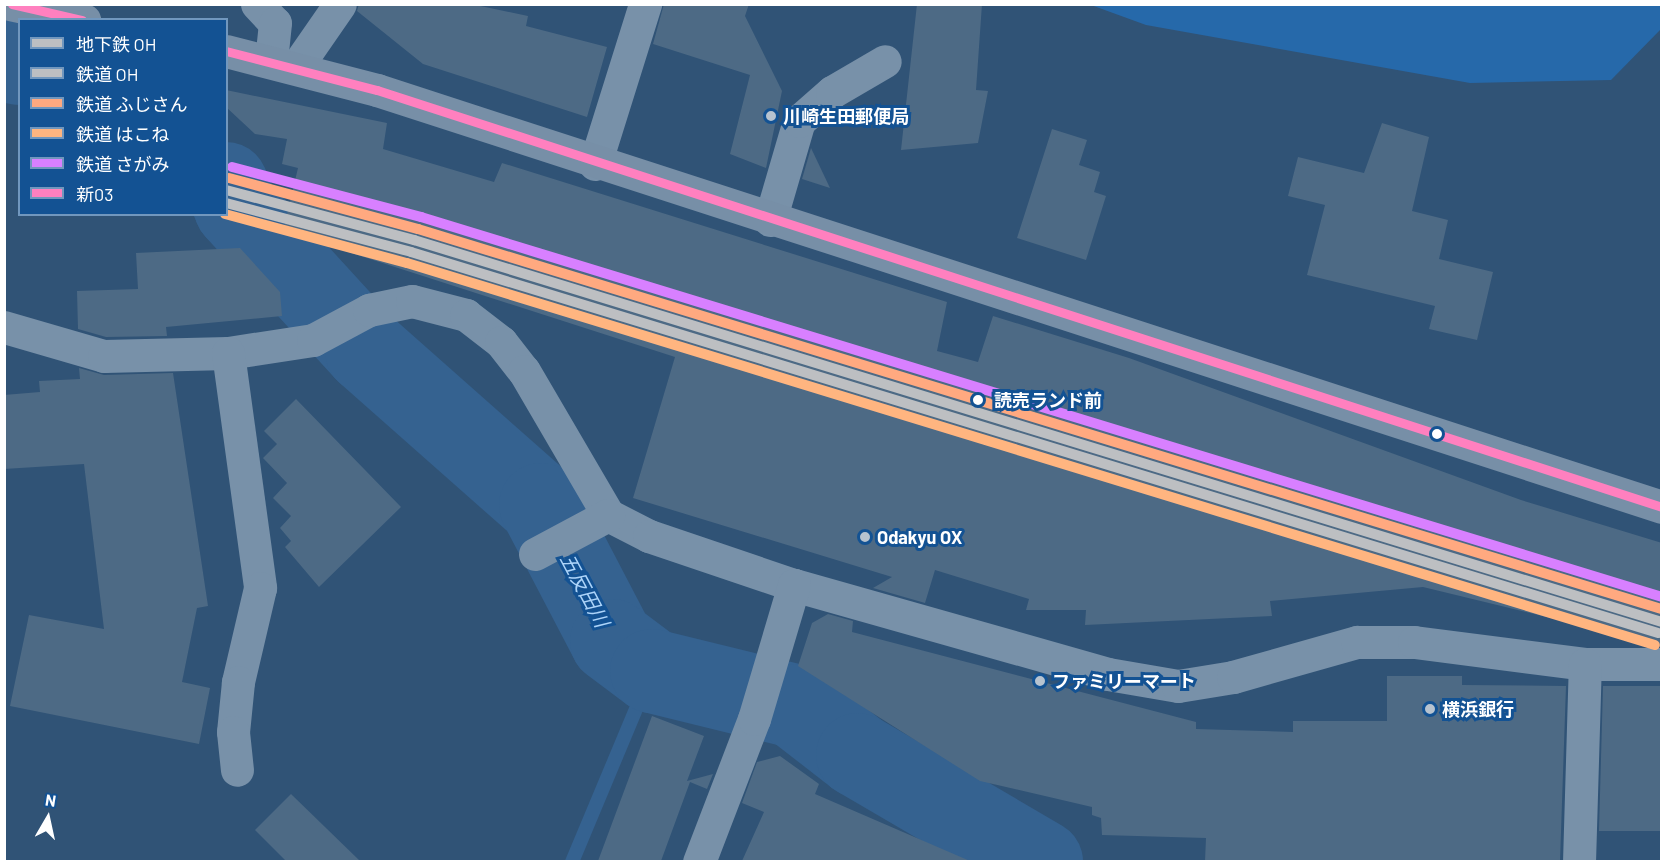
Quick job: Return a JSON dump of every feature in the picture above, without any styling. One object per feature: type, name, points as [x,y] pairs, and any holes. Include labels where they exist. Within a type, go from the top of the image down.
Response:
[{"type":"main road","points":[[10,4],[75,18]]},
{"type":"main road","points":[[228,51],[284,63],[1662,507]]},
{"type":"street","points":[[257,4],[275,23],[284,63]]},
{"type":"street","points":[[284,63],[340,4]]},
{"type":"street","points":[[595,164],[645,4]]},
{"type":"street","points":[[770,220],[799,122],[832,92],[885,61]]},
{"type":"street","points":[[4,327],[104,356],[228,353],[313,339],[369,310],[412,301],[466,315],[501,342],[608,515],[649,536],[794,585],[1108,674],[1178,686],[1233,677],[1357,642],[1414,642],[1585,664],[1662,664]]},
{"type":"street","points":[[228,353],[260,588],[238,682],[232,732],[237,770]]},
{"type":"street","points":[[535,554],[578,528],[608,515]]},
{"type":"street","points":[[699,861],[753,719],[794,585]]},
{"type":"street","points":[[1579,861],[1585,664]]},
{"type":"shaded area","points":[[1661,4],[1661,29],[1611,80],[1470,83],[1146,25],[1091,5]]},
{"type":"building","points":[[359,4],[471,4],[528,16],[526,26],[607,47],[587,117],[423,64],[357,11]]},
{"type":"building","points":[[664,4],[749,4],[745,16],[782,91],[766,168],[730,154],[750,75],[653,44]]},
{"type":"building","points":[[917,4],[982,4],[976,90],[988,91],[978,143],[901,150]]},
{"type":"building","points":[[228,90],[387,123],[383,149],[494,182],[502,163],[947,302],[937,351],[978,362],[993,316],[1129,358],[1521,500],[1662,543],[1662,645],[1423,587],[1270,601],[1272,616],[1085,625],[1086,610],[1026,610],[1029,599],[935,570],[925,603],[873,588],[892,577],[633,498],[675,357],[283,231],[298,168],[282,164],[287,139],[255,134],[228,109]]},
{"type":"building","points":[[1382,123],[1429,137],[1412,211],[1448,220],[1439,259],[1493,272],[1477,340],[1429,329],[1435,306],[1307,275],[1325,205],[1288,196],[1298,157],[1364,173]]},
{"type":"building","points":[[1052,129],[1087,140],[1079,165],[1100,172],[1094,192],[1106,196],[1086,260],[1017,238]]},
{"type":"building","points":[[811,148],[830,188],[802,179]]},
{"type":"building","points":[[240,248],[280,292],[282,316],[166,327],[167,336],[106,337],[78,329],[77,291],[138,289],[136,253]]},
{"type":"building","points":[[79,368],[104,375],[173,373],[208,606],[197,608],[182,682],[210,688],[199,744],[10,706],[29,615],[104,629],[84,464],[4,469],[4,395],[40,392],[39,381],[80,379]]},
{"type":"building","points":[[296,399],[401,507],[319,587],[285,547],[291,541],[280,528],[291,516],[273,498],[287,483],[263,458],[277,444],[264,431]]},
{"type":"building","points":[[828,614],[853,621],[852,632],[1196,722],[1196,729],[1293,732],[1293,721],[1387,721],[1387,676],[1462,676],[1462,685],[1566,686],[1560,861],[1205,861],[1206,838],[1102,835],[1101,818],[1092,815],[1092,807],[980,781],[798,666],[812,623]]},
{"type":"building","points":[[1603,686],[1662,686],[1662,831],[1599,831]]},
{"type":"building","points":[[652,716],[704,736],[687,781],[713,774],[707,789],[690,782],[661,861],[598,861]]},
{"type":"building","points":[[780,756],[819,784],[815,794],[970,861],[742,861],[764,812],[742,803],[757,762]]},
{"type":"building","points":[[291,794],[360,861],[286,861],[255,830]]},
{"type":"waterway","name":"五反田川","points":[[4,60],[18,63]]},
{"type":"waterway","name":"五反田川","points":[[228,189],[236,208],[367,351],[541,505],[612,641],[652,671],[795,706],[858,755],[1041,862]]},
{"type":"waterway","points":[[572,862],[652,671]]},
{"type":"metro line","name":"OH","points":[[228,191],[414,240],[1662,622]]},
{"type":"rail line","name":"さがみ","points":[[232,167],[421,217],[1662,597]]},
{"type":"rail line","name":"ふじさん","points":[[229,178],[418,229],[1662,609]]},
{"type":"rail line","name":"OH","points":[[228,204],[411,252],[1658,633]]},
{"type":"rail line","name":"はこね","points":[[228,215],[407,263],[1655,645]]},
{"type":"transit line","name":"新03","points":[[12,4],[73,18]]},
{"type":"transit line","name":"新03","points":[[228,52],[377,90],[1662,507]]},
{"type":"place","name":"川崎生田郵便局","points":[[771,116]]},
{"type":"place","name":"読売ランド前","points":[[978,400]]},
{"type":"place","name":"Odakyu OX","points":[[865,537]]},
{"type":"place","name":"ファミリーマート","points":[[1040,681]]},
{"type":"place","name":"横浜銀行","points":[[1430,709]]}]
